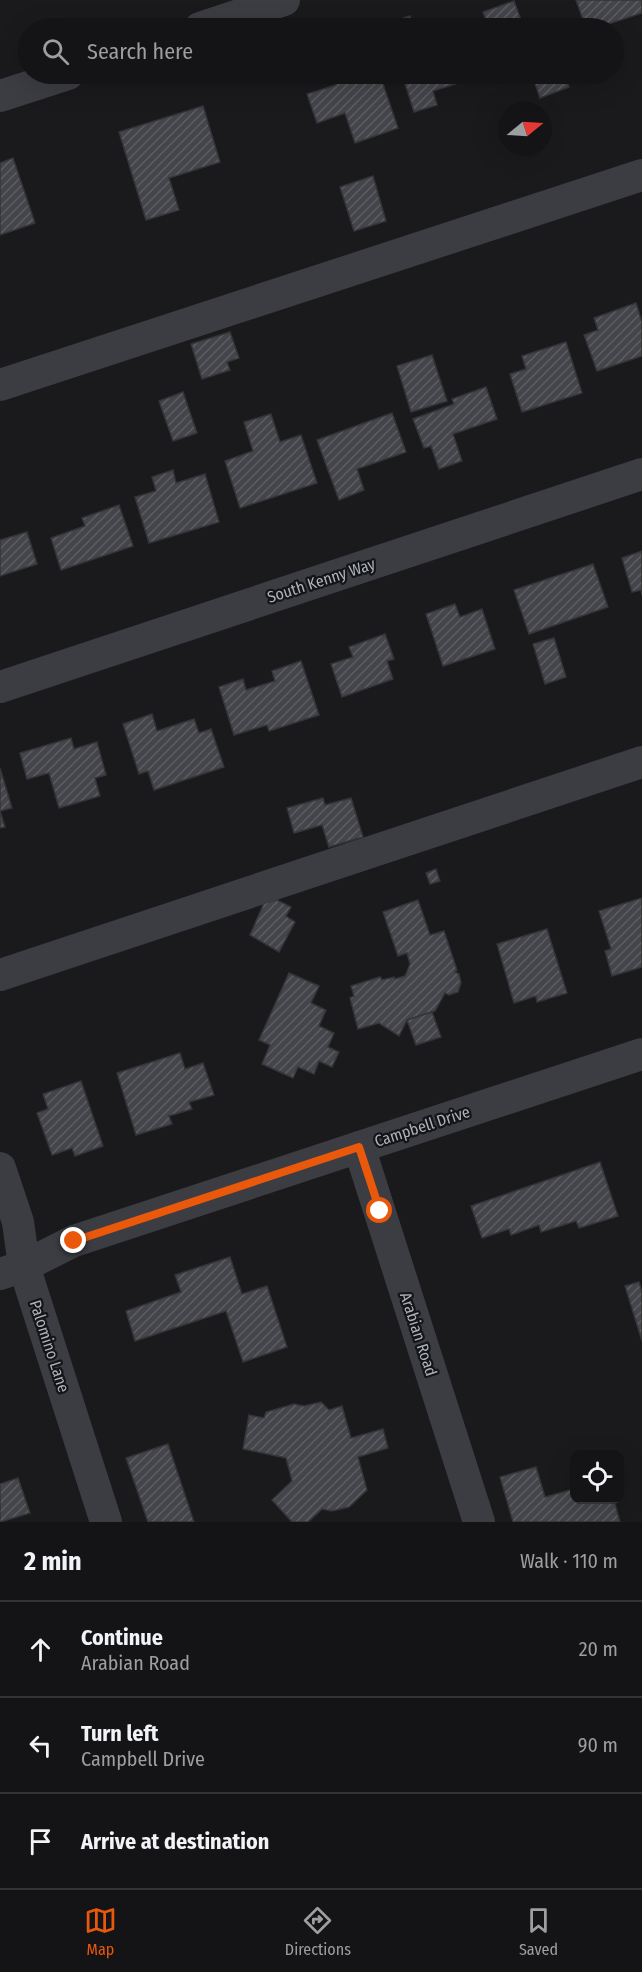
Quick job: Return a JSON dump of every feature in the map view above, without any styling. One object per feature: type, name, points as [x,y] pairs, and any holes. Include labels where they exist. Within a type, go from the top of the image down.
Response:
[{"type":"street","points":[[230,18],[284,0]]},
{"type":"street","points":[[0,96],[37,84]]},
{"type":"street","points":[[0,385],[642,175]]},
{"type":"street","name":"South Kenny Way","points":[[0,687],[642,474]]},
{"type":"street","points":[[0,975],[642,762]]},
{"type":"street","name":"Campbell Drive","points":[[12,1270],[74,1241],[642,1054]]},
{"type":"street","name":"Arabian Road","points":[[359,1147],[479,1522]]},
{"type":"street","name":"Palomino Lane","points":[[0,1168],[18,1222],[12,1270],[106,1522]]},
{"type":"building","points":[[576,0],[642,0],[642,13],[624,19],[582,18]]},
{"type":"building","points":[[514,1],[520,18],[485,18],[483,12]]},
{"type":"building","points":[[383,84],[398,128],[355,143],[345,113],[317,123],[307,94],[336,85]]},
{"type":"building","points":[[405,84],[455,84],[433,91],[437,105],[414,112]]},
{"type":"building","points":[[535,84],[568,84],[569,87],[540,98]]},
{"type":"building","points":[[203,106],[220,162],[169,178],[179,210],[146,220],[119,132]]},
{"type":"building","points":[[13,158],[35,223],[0,235],[0,163]]},
{"type":"building","points":[[373,176],[386,221],[354,231],[340,187]]},
{"type":"building","points":[[636,303],[642,322],[642,356],[597,371],[584,335],[598,330],[594,318]]},
{"type":"building","points":[[230,332],[239,358],[227,362],[230,370],[202,379],[191,344]]},
{"type":"building","points":[[566,342],[582,393],[522,412],[510,374],[526,369],[522,356]]},
{"type":"building","points":[[432,355],[447,401],[411,412],[397,366]]},
{"type":"building","points":[[486,387],[497,419],[453,434],[462,461],[439,469],[431,446],[424,448],[413,419],[454,404],[452,399]]},
{"type":"building","points":[[183,392],[197,433],[173,441],[159,401]]},
{"type":"building","points":[[392,413],[406,452],[357,469],[364,490],[339,500],[317,440]]},
{"type":"building","points":[[271,414],[280,442],[301,435],[317,483],[240,508],[225,461],[253,451],[244,422]]},
{"type":"building","points":[[173,470],[176,483],[205,474],[219,522],[149,543],[135,497],[156,491],[152,477]]},
{"type":"building","points":[[119,505],[133,546],[61,570],[51,538],[85,526],[82,518]]},
{"type":"building","points":[[27,532],[37,564],[0,576],[0,540]]},
{"type":"building","points":[[642,551],[642,595],[641,590],[632,592],[622,558]]},
{"type":"building","points":[[593,564],[608,607],[529,634],[514,590]]},
{"type":"building","points":[[455,604],[460,617],[482,609],[495,649],[443,666],[426,614]]},
{"type":"building","points":[[385,634],[394,659],[387,661],[393,679],[342,697],[331,664],[353,657],[349,647]]},
{"type":"building","points":[[554,638],[566,677],[545,684],[533,644]]},
{"type":"building","points":[[301,661],[319,715],[269,731],[267,725],[234,735],[219,687],[243,679],[246,690],[275,681],[272,671]]},
{"type":"building","points":[[152,714],[157,731],[194,719],[199,733],[211,729],[224,767],[154,790],[148,771],[139,774],[123,724]]},
{"type":"building","points":[[71,738],[74,749],[97,742],[106,775],[95,778],[100,796],[59,808],[49,773],[27,779],[20,753]]},
{"type":"building","points":[[0,768],[12,808],[0,811]]},
{"type":"building","points":[[323,798],[325,805],[351,798],[363,837],[329,847],[322,825],[294,833],[287,808]]},
{"type":"building","points":[[0,811],[5,827],[0,828]]},
{"type":"building","points":[[436,869],[440,881],[430,884],[426,873]]},
{"type":"building","points":[[642,898],[642,967],[612,976],[605,951],[611,949],[599,911]]},
{"type":"building","points":[[277,900],[291,907],[286,916],[295,922],[279,952],[250,935],[264,903]]},
{"type":"building","points":[[418,900],[430,935],[444,931],[457,970],[455,972],[459,974],[461,983],[458,992],[449,995],[445,993],[435,1011],[407,1020],[399,1036],[379,1023],[358,1029],[350,998],[354,996],[351,986],[380,977],[382,980],[405,976],[410,964],[407,953],[398,956],[383,912]]},
{"type":"building","points":[[547,929],[567,993],[537,1002],[536,996],[514,1003],[497,944]]},
{"type":"building","points":[[289,973],[319,986],[311,1003],[326,1010],[319,1026],[334,1033],[328,1047],[339,1052],[332,1067],[319,1061],[314,1074],[298,1067],[293,1078],[262,1064],[270,1045],[259,1040]]},
{"type":"building","points":[[432,1012],[441,1037],[416,1045],[407,1020]]},
{"type":"building","points":[[180,1053],[185,1069],[203,1063],[214,1095],[189,1102],[192,1109],[169,1116],[172,1124],[136,1135],[117,1073]]},
{"type":"building","points":[[81,1081],[103,1146],[75,1156],[72,1148],[52,1155],[37,1113],[48,1109],[43,1094]]},
{"type":"building","points":[[600,1162],[618,1216],[579,1228],[576,1221],[541,1232],[539,1225],[511,1235],[509,1229],[482,1238],[471,1206]]},
{"type":"building","points":[[230,1257],[242,1294],[267,1286],[287,1347],[243,1362],[226,1311],[135,1341],[126,1311],[181,1292],[175,1275]]},
{"type":"building","points":[[639,1282],[642,1292],[642,1341],[625,1286]]},
{"type":"building","points":[[321,1402],[329,1410],[342,1406],[351,1438],[383,1429],[388,1448],[358,1457],[367,1490],[349,1507],[332,1511],[322,1509],[308,1522],[292,1522],[272,1500],[292,1481],[286,1458],[243,1449],[249,1415],[264,1418],[266,1412],[294,1404],[304,1406]]},
{"type":"building","points":[[168,1444],[194,1522],[148,1522],[126,1458]]},
{"type":"building","points":[[536,1467],[545,1497],[570,1490],[570,1504],[615,1504],[620,1522],[513,1522],[500,1477]]},
{"type":"building","points":[[18,1478],[30,1513],[0,1522],[0,1484]]},
{"type":"route","points":[[74,1241],[359,1147],[380,1211]]}]
